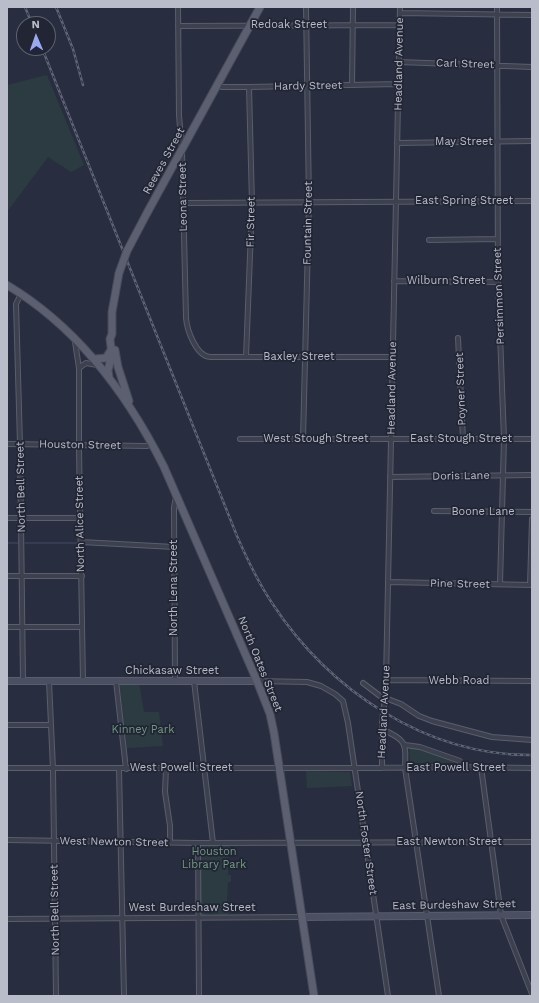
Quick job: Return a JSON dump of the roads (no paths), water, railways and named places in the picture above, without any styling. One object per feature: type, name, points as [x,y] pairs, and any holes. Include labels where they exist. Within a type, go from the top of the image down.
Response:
[{"type":"main road","name":"Reeves Street","points":[[130,408],[116,358],[112,334],[113,302],[119,273],[127,251],[147,213],[260,7]]},
{"type":"main road","points":[[7,285],[56,321],[75,339],[104,371],[130,408]]},
{"type":"main road","name":"Reeves Street","points":[[104,371],[112,355],[110,339],[112,334]]},
{"type":"main road","points":[[94,359],[106,358],[111,350]]},
{"type":"main road","points":[[104,371],[113,366],[116,358]]},
{"type":"main road","name":"North Oates Street","points":[[130,408],[153,444],[257,681],[272,723],[314,996]]},
{"type":"street","name":"Leona Street","points":[[178,7],[179,115],[182,151],[186,323],[199,352],[206,357]]},
{"type":"street","name":"Fountain Street","points":[[303,439],[309,203],[306,7]]},
{"type":"street","points":[[352,85],[353,7]]},
{"type":"street","name":"Headland Avenue","points":[[382,768],[382,729],[386,698],[400,7]]},
{"type":"street","name":"Persimmon Street","points":[[497,7],[497,239],[504,439],[500,584]]},
{"type":"street","points":[[400,12],[532,15]]},
{"type":"street","name":"Redoak Street","points":[[178,26],[400,25]]},
{"type":"street","name":"Carl Street","points":[[399,62],[532,67]]},
{"type":"street","name":"Hardy Street","points":[[218,84],[222,87],[398,84]]},
{"type":"street","name":"Fir Street","points":[[246,357],[252,204],[249,87]]},
{"type":"street","name":"May Street","points":[[397,143],[532,141]]},
{"type":"street","name":"East Spring Street","points":[[183,203],[252,204],[532,201]]},
{"type":"street","points":[[430,240],[497,239]]},
{"type":"street","name":"Wilburn Street","points":[[394,281],[498,282]]},
{"type":"street","name":"North Bell Street","points":[[21,294],[16,304],[24,681]]},
{"type":"street","name":"Poyner Street","points":[[458,338],[463,439]]},
{"type":"street","name":"North Alice Street","points":[[75,339],[80,368],[79,445],[83,681]]},
{"type":"street","name":"Baxley Street","points":[[206,357],[392,357]]},
{"type":"street","points":[[80,368],[86,363],[104,371]]},
{"type":"street","name":"West Stough Street","points":[[240,439],[391,439]]},
{"type":"street","name":"East Stough Street","points":[[391,439],[532,439]]},
{"type":"street","name":"Houston Street","points":[[7,444],[147,446],[153,444]]},
{"type":"street","name":"Doris Lane","points":[[390,477],[532,475]]},
{"type":"street","name":"North Lena Street","points":[[175,681],[174,507],[176,496]]},
{"type":"street","name":"Boone Lane","points":[[434,512],[532,512]]},
{"type":"street","points":[[7,518],[80,518]]},
{"type":"street","points":[[531,585],[532,519]]},
{"type":"street","points":[[80,542],[174,547]]},
{"type":"street","points":[[7,576],[82,576]]},
{"type":"street","name":"Pine Street","points":[[388,582],[531,585]]},
{"type":"street","points":[[7,628],[82,627]]},
{"type":"street","name":"Webb Road","points":[[386,680],[532,681]]},
{"type":"street","name":"Chickasaw Street","points":[[7,681],[307,682],[321,686],[335,694]]},
{"type":"street","name":"North Bell Street","points":[[49,681],[53,768],[56,996]]},
{"type":"street","points":[[116,681],[126,768]]},
{"type":"street","points":[[194,681],[213,843]]},
{"type":"street","points":[[363,683],[380,696],[400,704],[419,716],[446,726],[492,737],[532,740]]},
{"type":"street","name":"North Foster Street","points":[[335,694],[343,701],[346,714],[388,996]]},
{"type":"street","points":[[7,725],[51,725]]},
{"type":"street","points":[[382,729],[400,739],[405,745],[406,768],[416,842],[439,996]]},
{"type":"street","points":[[405,745],[420,747],[460,761],[461,767]]},
{"type":"street","points":[[480,767],[501,915],[532,994]]},
{"type":"street","name":"West Powell Street","points":[[7,768],[355,768]]},
{"type":"street","points":[[166,768],[165,792],[170,826],[170,843]]},
{"type":"street","name":"East Powell Street","points":[[355,768],[532,768]]},
{"type":"street","points":[[119,769],[124,996]]},
{"type":"street","name":"West Newton Street","points":[[7,840],[170,843],[366,842]]},
{"type":"street","name":"East Newton Street","points":[[366,842],[532,842]]},
{"type":"street","points":[[198,843],[199,996]]},
{"type":"street","name":"East Burdeshaw Street","points":[[376,916],[532,915]]},
{"type":"street","name":"West Burdeshaw Street","points":[[7,919],[376,916]]},
{"type":"waterway","points":[[7,543],[18,543]]},
{"type":"waterway","points":[[25,543],[78,543]]},
{"type":"railway","points":[[25,7],[29,16]]},
{"type":"railway","points":[[56,7],[73,49],[83,85]]},
{"type":"railway","points":[[45,56],[237,536],[253,570],[272,603],[295,635],[322,664],[351,690],[384,712],[418,730],[455,744],[493,752],[532,755]]},
{"type":"park label","name":"Kinney Park","points":[[143,730]]},
{"type":"park label","name":"Houston Library Park","points":[[214,858]]}]
